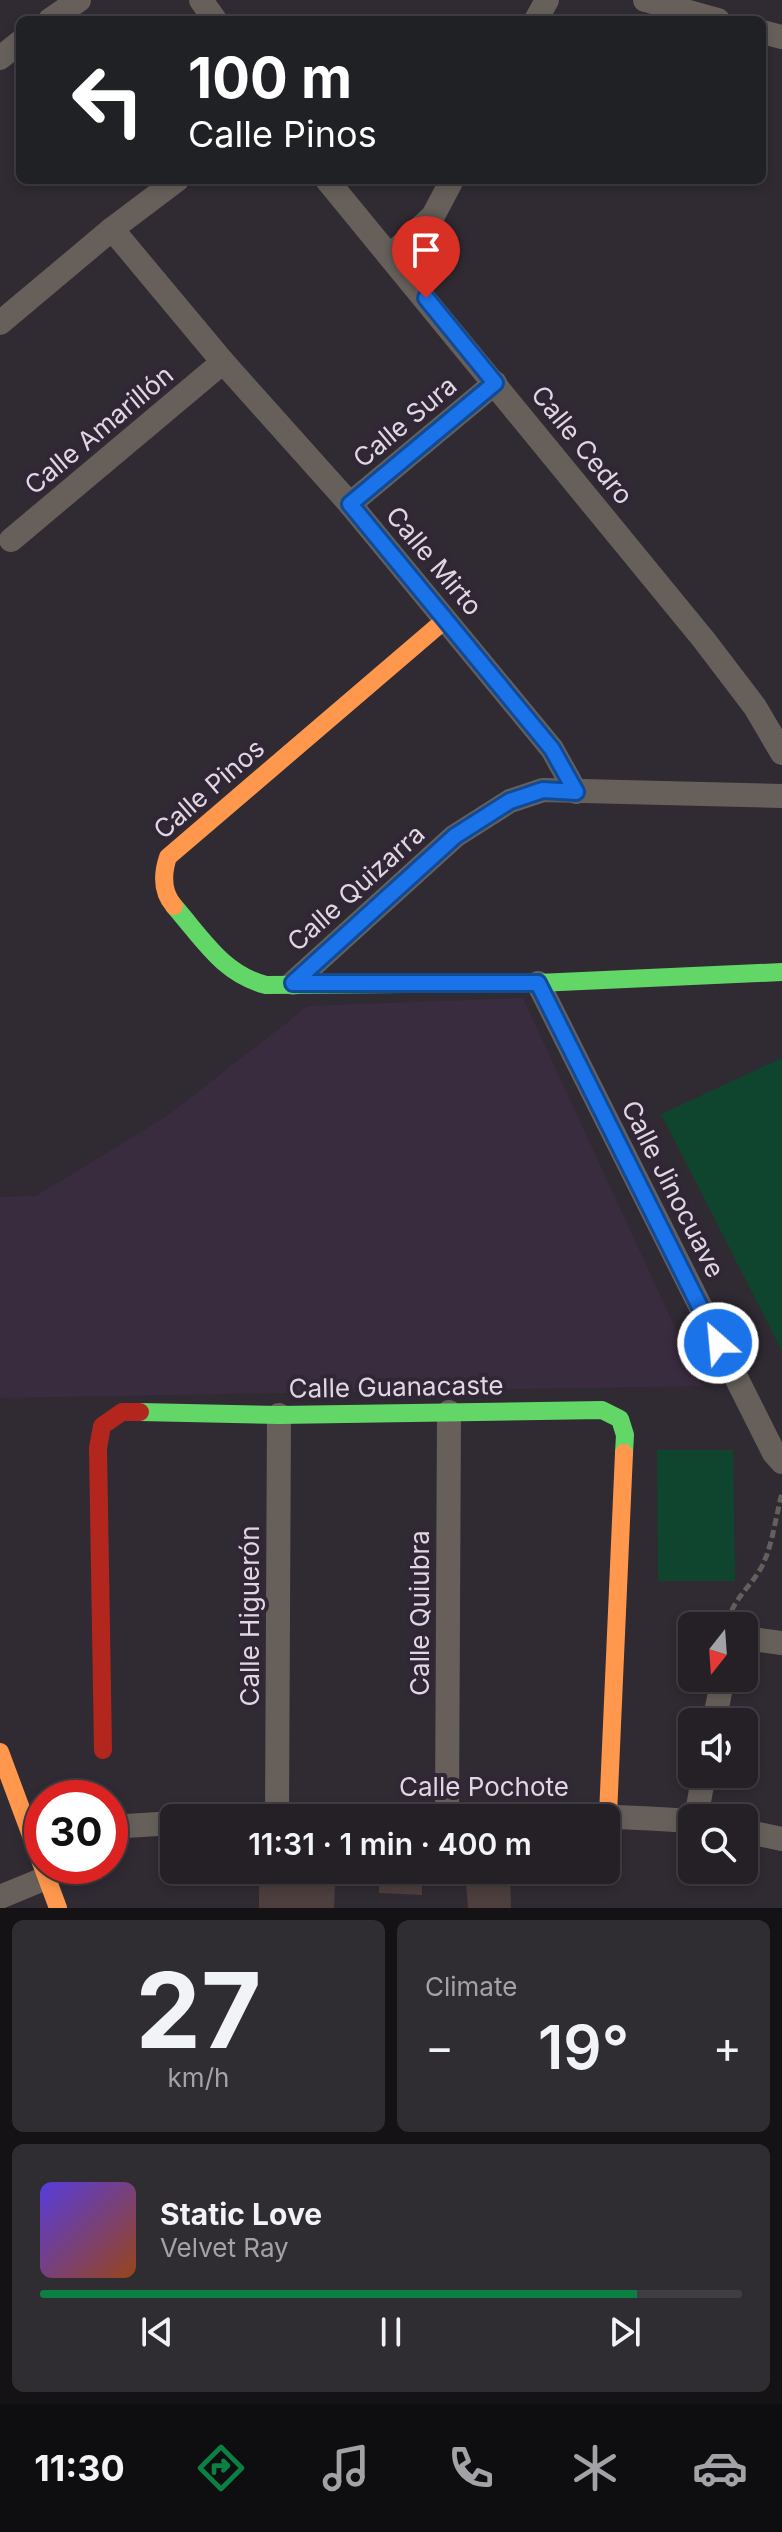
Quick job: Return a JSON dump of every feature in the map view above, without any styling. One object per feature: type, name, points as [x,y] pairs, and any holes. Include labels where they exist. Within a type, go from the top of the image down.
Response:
[{"type":"street","points":[[56,16],[79,0]]},
{"type":"street","points":[[645,0],[703,16]]},
{"type":"street","points":[[0,58],[16,45]]},
{"type":"street","points":[[0,323],[112,229],[172,184]]},
{"type":"street","name":"Calle Cedro","points":[[330,184],[704,640],[755,707],[782,753]]},
{"type":"street","points":[[391,255],[433,216],[450,184]]},
{"type":"street","name":"Calle Mirto","points":[[112,229],[446,619],[552,749],[576,792]]},
{"type":"street","name":"Calle Amarillón","points":[[11,540],[223,362]]},
{"type":"street","name":"Calle Sura","points":[[350,504],[495,383]]},
{"type":"street","name":"Calle Pinos","points":[[446,619],[168,857],[163,882],[167,898],[231,971],[246,980],[266,985],[538,983],[782,972]]},
{"type":"street","name":"Calle Quizarra","points":[[293,983],[455,836],[510,801],[543,790],[782,796]]},
{"type":"street","name":"Calle Jinocuave","points":[[538,983],[774,1453],[782,1462]]},
{"type":"street","name":"Calle Guanacaste","points":[[103,1750],[98,1448],[102,1426],[122,1412],[279,1415],[602,1410],[620,1419],[625,1435],[608,1804]]},
{"type":"street","name":"Calle Quiubra","points":[[447,1804],[449,1412]]},
{"type":"street","name":"Calle Higuerón","points":[[277,1804],[279,1415]]},
{"type":"street","points":[[758,1640],[782,1643]]},
{"type":"street","points":[[0,1752],[24,1807]]},
{"type":"street","name":"Calle Pochote","points":[[620,1816],[678,1819]]},
{"type":"street","points":[[128,1826],[160,1824]]},
{"type":"street","points":[[758,1834],[782,1839]]},
{"type":"street","points":[[0,1897],[31,1884]]},
{"type":"street","points":[[48,1884],[58,1908]]},
{"type":"path","points":[[732,1612],[736,1599],[752,1583],[765,1561],[782,1493]]},
{"type":"shaded area","points":[[523,998],[702,1386],[0,1398],[0,1197],[36,1196],[167,1116],[308,1006]]},
{"type":"green space","points":[[782,1058],[782,1351],[661,1114]]},
{"type":"green space","points":[[657,1450],[733,1450],[735,1581],[658,1581]]},
{"type":"building","points":[[259,1884],[335,1885],[334,1908],[259,1908]]},
{"type":"building","points":[[379,1884],[422,1884],[422,1895],[379,1893]]},
{"type":"building","points":[[466,1884],[510,1884],[511,1908],[468,1908]]},
{"type":"traffic: fast","points":[[174,906],[226,964],[251,980],[266,985],[538,983],[782,972]]},
{"type":"traffic: fast","points":[[140,1412],[279,1415],[602,1410],[620,1419],[625,1435],[624,1453]]},
{"type":"traffic: slow","points":[[174,906],[164,883],[168,857],[446,619]]},
{"type":"traffic: slow","points":[[608,1804],[624,1453]]},
{"type":"traffic: slow","points":[[0,1752],[58,1908]]},
{"type":"traffic: jam","points":[[103,1750],[98,1448],[102,1426],[122,1412],[140,1412]]},
{"type":"route","points":[[426,298],[495,383],[350,504],[552,749],[576,792],[543,790],[510,801],[455,836],[293,983],[538,983],[718,1343]]}]
